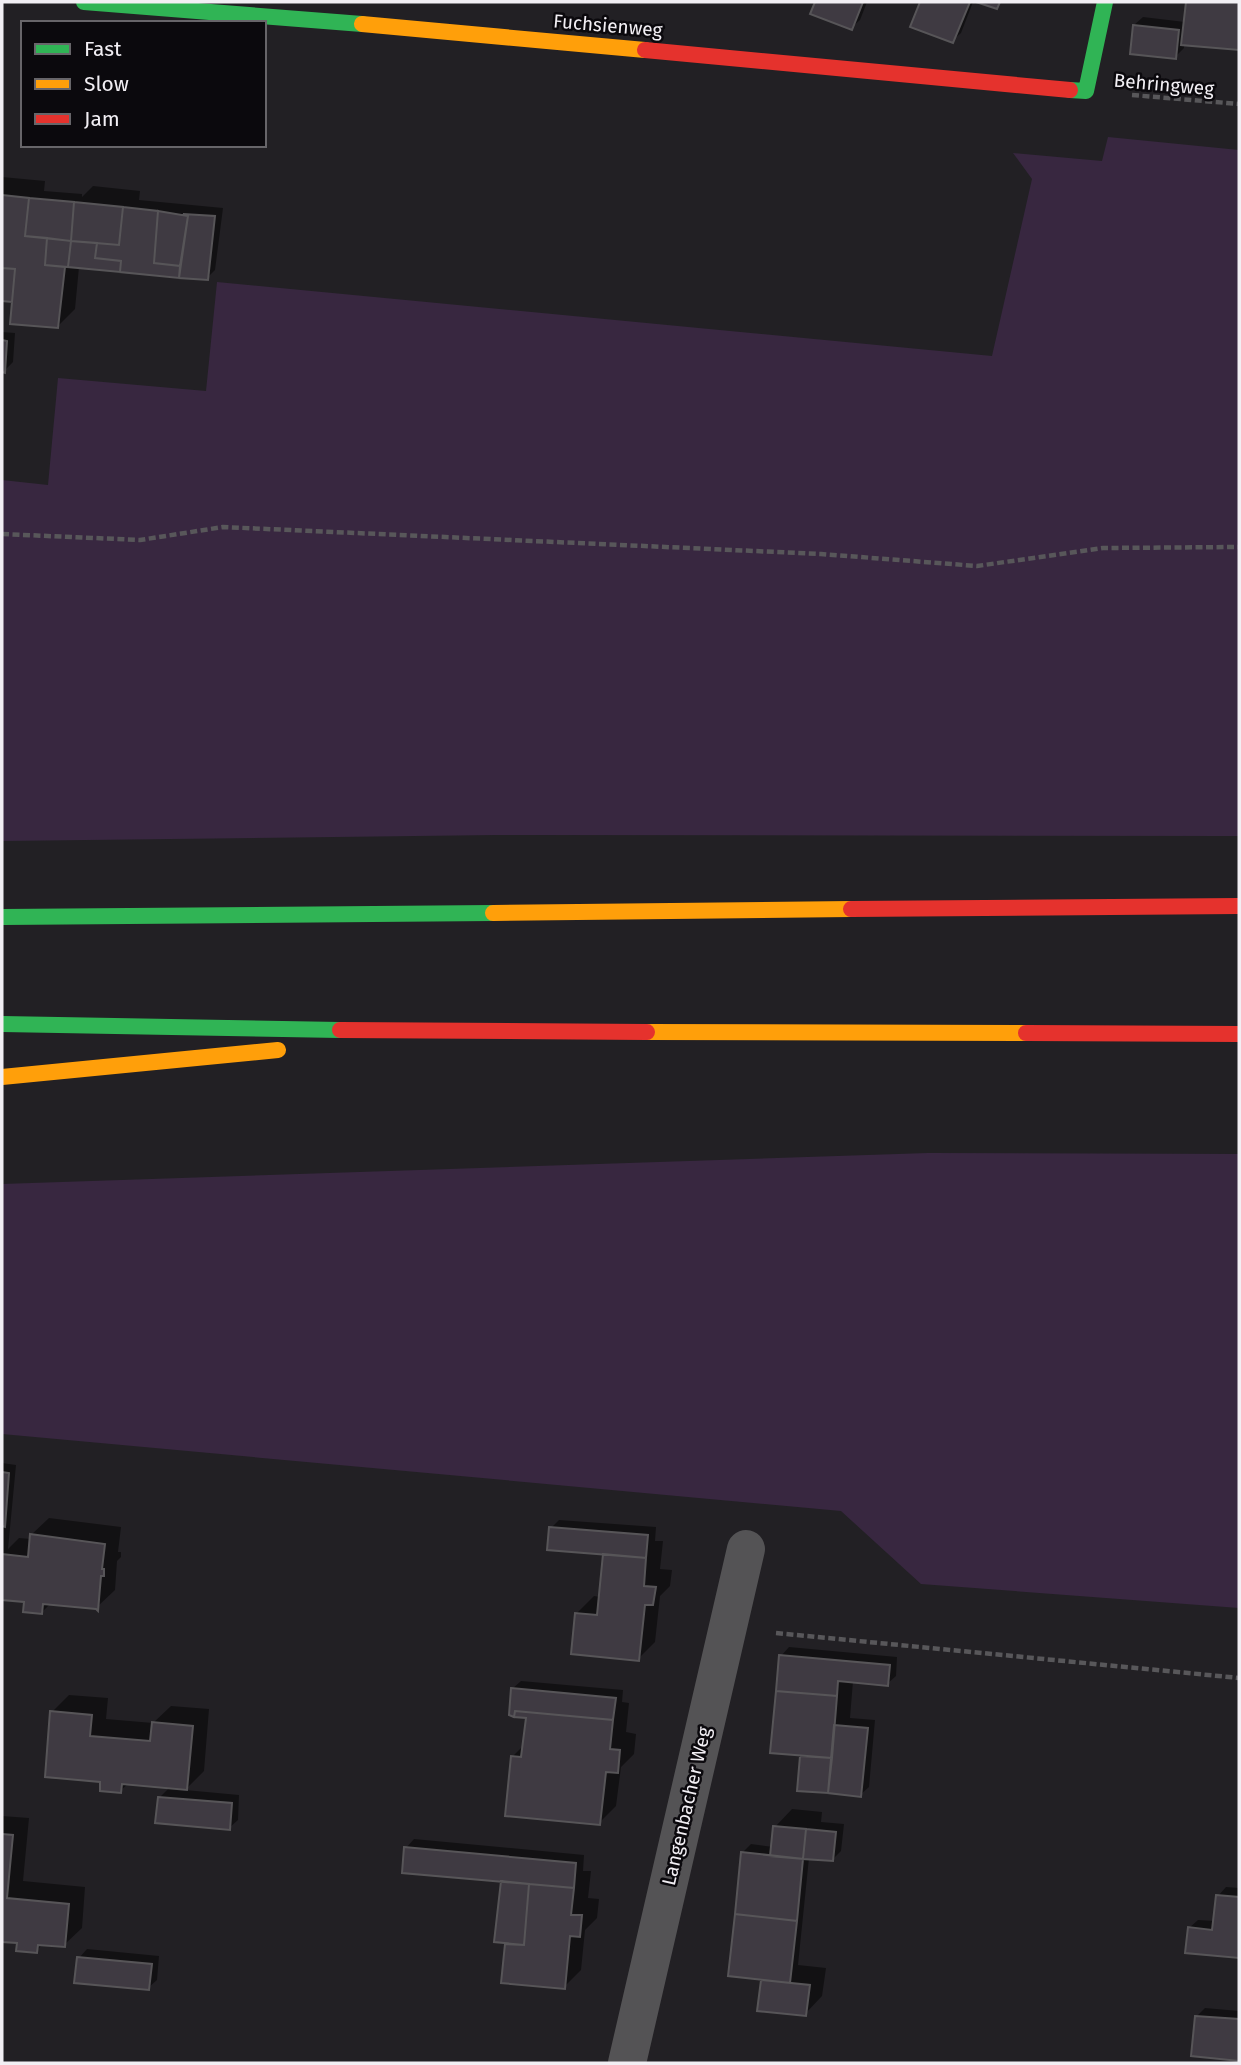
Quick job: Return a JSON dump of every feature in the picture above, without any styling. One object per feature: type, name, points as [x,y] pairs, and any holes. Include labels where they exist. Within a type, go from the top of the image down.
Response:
[{"type":"main road","name":"Fuchsienweg","points":[[84,2],[423,29],[1086,91]]},
{"type":"main road","points":[[1086,91],[1105,2]]},
{"type":"main road","points":[[2,917],[1239,906]]},
{"type":"main road","points":[[2,1024],[457,1032],[1239,1034]]},
{"type":"main road","points":[[319,1046],[457,1032]]},
{"type":"main road","points":[[2,1077],[292,1049]]},
{"type":"street","name":"Langenbacher Weg","points":[[627,2063],[746,1549]]},
{"type":"path","name":"Behringweg","points":[[1086,91],[1239,104]]},
{"type":"path","points":[[2,534],[140,540],[223,527],[821,554],[977,566],[1103,548],[1239,547]]},
{"type":"path","points":[[727,1628],[1239,1678]]},
{"type":"shaded area","points":[[1108,137],[1239,150],[1239,836],[496,835],[2,841],[2,480],[48,485],[58,378],[206,391],[217,282],[992,356],[1032,179],[1013,153],[1102,161]]},
{"type":"shaded area","points":[[928,1153],[1239,1154],[1239,1608],[921,1584],[841,1511],[2,1434],[2,1184]]},
{"type":"building","points":[[815,2],[863,2],[852,30],[810,14]]},
{"type":"building","points":[[920,2],[970,2],[953,43],[910,27]]},
{"type":"building","points":[[976,2],[1000,2],[997,9]]},
{"type":"building","points":[[1186,2],[1239,2],[1239,50],[1181,45]]},
{"type":"building","points":[[1133,25],[1179,30],[1176,59],[1130,54]]},
{"type":"building","points":[[2,195],[29,198],[25,236],[47,238],[45,265],[65,267],[58,328],[10,324],[15,269],[2,268]]},
{"type":"building","points":[[29,198],[74,202],[71,241],[25,236]]},
{"type":"building","points":[[74,202],[123,207],[119,245],[71,241]]},
{"type":"building","points":[[123,207],[158,211],[154,263],[180,266],[179,278],[120,272],[121,261],[95,258],[97,243],[119,245]]},
{"type":"building","points":[[158,211],[188,216],[180,266],[154,263]]},
{"type":"building","points":[[183,214],[215,216],[208,280],[179,278],[188,216]]},
{"type":"building","points":[[47,238],[71,241],[68,267],[45,265]]},
{"type":"building","points":[[71,241],[97,243],[95,258],[121,261],[120,272],[68,267]]},
{"type":"building","points":[[2,268],[15,269],[12,302],[2,301]]},
{"type":"building","points":[[2,340],[7,341],[5,373],[2,372]]},
{"type":"building","points":[[2,1472],[9,1473],[5,1527],[2,1526]]},
{"type":"building","points":[[549,1527],[648,1535],[646,1558],[547,1550]]},
{"type":"building","points":[[30,1534],[105,1544],[102,1569],[104,1576],[101,1576],[98,1611],[43,1604],[42,1614],[23,1612],[24,1602],[2,1600],[2,1554],[28,1557]]},
{"type":"building","points":[[603,1554],[646,1558],[644,1586],[656,1587],[653,1605],[645,1605],[639,1661],[571,1654],[575,1613],[597,1615]]},
{"type":"building","points":[[779,1655],[890,1665],[888,1686],[838,1681],[837,1696],[776,1691]]},
{"type":"building","points":[[511,1688],[616,1698],[613,1720],[515,1711],[514,1717],[509,1715]]},
{"type":"building","points":[[776,1691],[837,1696],[832,1758],[770,1753]]},
{"type":"building","points":[[50,1711],[92,1715],[90,1736],[150,1741],[152,1722],[193,1726],[187,1790],[122,1784],[121,1793],[100,1791],[100,1782],[45,1777]]},
{"type":"building","points":[[515,1711],[613,1720],[610,1749],[620,1750],[618,1773],[606,1772],[600,1825],[505,1816],[511,1756],[521,1757],[526,1718],[514,1717]]},
{"type":"building","points":[[834,1725],[868,1728],[861,1797],[828,1793]]},
{"type":"building","points":[[800,1756],[832,1758],[828,1793],[797,1791]]},
{"type":"building","points":[[158,1797],[232,1803],[230,1830],[155,1823]]},
{"type":"building","points":[[773,1826],[806,1829],[803,1859],[770,1856]]},
{"type":"building","points":[[806,1829],[836,1832],[833,1861],[803,1859]]},
{"type":"building","points":[[2,1834],[13,1835],[7,1898],[69,1904],[65,1947],[38,1945],[37,1953],[16,1951],[17,1943],[2,1942]]},
{"type":"building","points":[[404,1847],[576,1863],[574,1888],[402,1873]]},
{"type":"building","points":[[741,1852],[803,1859],[797,1921],[735,1914]]},
{"type":"building","points":[[501,1881],[529,1884],[524,1945],[494,1942]]},
{"type":"building","points":[[529,1884],[574,1888],[571,1915],[582,1915],[580,1937],[570,1936],[565,1989],[501,1983],[505,1944],[524,1945]]},
{"type":"building","points":[[1216,1895],[1239,1897],[1239,1958],[1185,1953],[1188,1927],[1212,1930]]},
{"type":"building","points":[[735,1914],[797,1921],[790,1983],[728,1976]]},
{"type":"building","points":[[77,1957],[152,1964],[149,1990],[74,1983]]},
{"type":"building","points":[[761,1980],[810,1985],[806,2016],[757,2011]]},
{"type":"building","points":[[1195,2016],[1239,2019],[1239,2061],[1191,2056]]},
{"type":"traffic: fast","points":[[84,2],[362,24]]},
{"type":"traffic: fast","points":[[1070,90],[1086,91],[1105,2]]},
{"type":"traffic: fast","points":[[2,917],[493,913]]},
{"type":"traffic: fast","points":[[2,1024],[340,1030]]},
{"type":"traffic: slow","points":[[362,24],[645,50]]},
{"type":"traffic: slow","points":[[493,913],[851,909]]},
{"type":"traffic: slow","points":[[647,1032],[1026,1033]]},
{"type":"traffic: slow","points":[[2,1077],[278,1050]]},
{"type":"traffic: jam","points":[[645,50],[1070,90]]},
{"type":"traffic: jam","points":[[851,909],[1239,906]]},
{"type":"traffic: jam","points":[[340,1030],[647,1032]]},
{"type":"traffic: jam","points":[[1026,1033],[1239,1034]]}]
